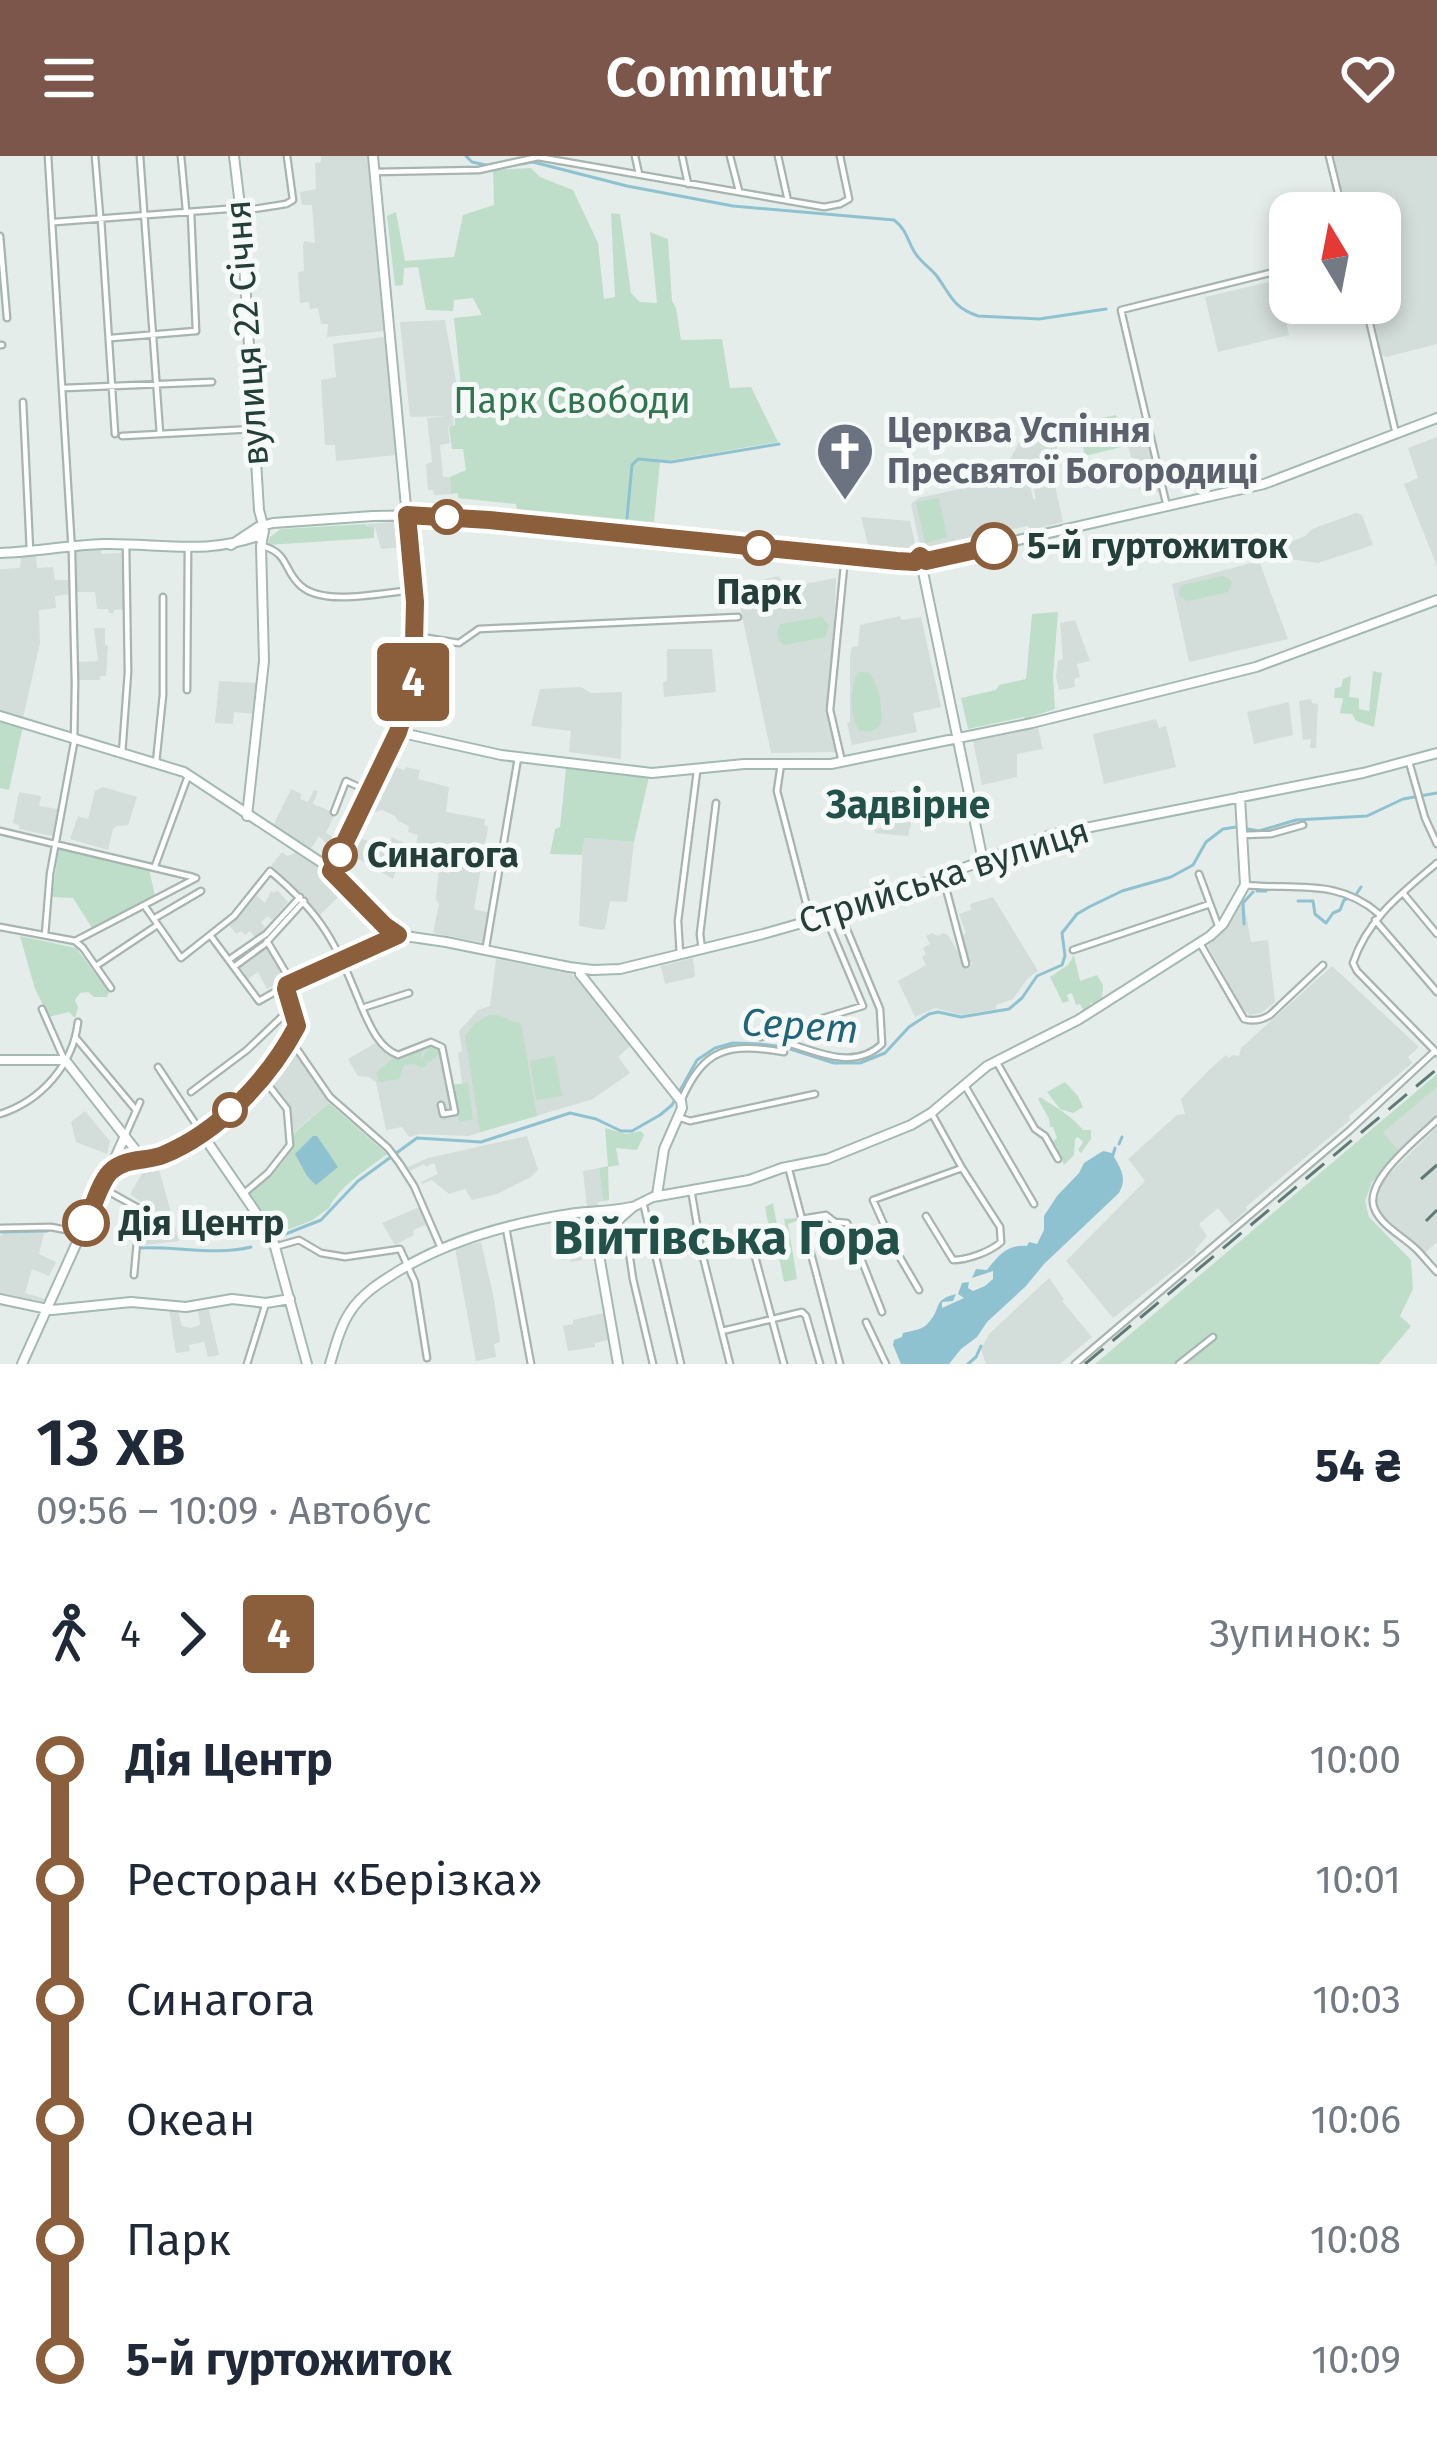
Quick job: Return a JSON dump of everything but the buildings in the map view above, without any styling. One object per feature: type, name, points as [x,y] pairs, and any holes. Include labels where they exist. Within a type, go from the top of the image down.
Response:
[{"type":"street","points":[[45,935],[47,894],[75,737],[72,546],[48,156]]},
{"type":"street","points":[[95,156],[119,435],[254,429]]},
{"type":"street","points":[[140,156],[160,434]]},
{"type":"street","points":[[108,338],[196,331],[181,156]]},
{"type":"street","name":"вулиця 22 Січня","points":[[234,156],[259,510],[264,661],[247,815]]},
{"type":"street","points":[[52,222],[286,204],[293,200],[287,156]]},
{"type":"street","points":[[331,871],[398,732],[413,685],[416,636],[373,156]]},
{"type":"street","points":[[587,156],[590,166]]},
{"type":"street","points":[[634,156],[639,175]]},
{"type":"street","points":[[682,156],[688,184]]},
{"type":"street","points":[[730,156],[739,192]]},
{"type":"street","points":[[778,156],[788,201]]},
{"type":"street","points":[[375,172],[479,170],[538,157],[824,207],[849,199],[841,156]]},
{"type":"street","points":[[1329,156],[1338,192]]},
{"type":"street","points":[[0,236],[7,318]]},
{"type":"street","points":[[1167,507],[1121,310],[1269,273]]},
{"type":"street","points":[[1370,324],[1396,434]]},
{"type":"street","points":[[64,388],[212,382]]},
{"type":"street","points":[[22,402],[30,551]]},
{"type":"street","points":[[0,553],[72,546],[233,544],[285,522],[407,515],[921,563],[1264,484],[1437,418]]},
{"type":"street","points":[[259,510],[260,531],[296,582],[317,595],[414,590]]},
{"type":"street","points":[[233,544],[285,522]]},
{"type":"street","points":[[122,754],[128,672],[126,544]]},
{"type":"street","points":[[187,690],[188,548]]},
{"type":"street","points":[[842,762],[830,710],[845,556]]},
{"type":"street","points":[[921,563],[982,861]]},
{"type":"street","points":[[156,763],[163,694],[163,597]]},
{"type":"street","points":[[398,732],[518,758],[655,773],[744,764],[842,762],[1032,723],[1256,667],[1437,600]]},
{"type":"street","points":[[416,636],[459,644],[478,629],[737,617]]},
{"type":"street","points":[[0,716],[189,775],[331,871],[398,935]]},
{"type":"street","name":"Стрийська вулиця","points":[[398,935],[585,974],[620,969],[840,913],[1054,834],[1437,753]]},
{"type":"street","points":[[485,950],[518,758]]},
{"type":"street","points":[[1409,762],[1427,826],[1437,844]]},
{"type":"street","points":[[781,764],[777,791],[811,922]]},
{"type":"street","points":[[680,956],[677,936],[697,769]]},
{"type":"street","points":[[155,866],[189,775]]},
{"type":"street","points":[[334,812],[346,781],[370,792]]},
{"type":"street","points":[[329,1364],[353,1307],[370,1291],[441,1248],[506,1228],[749,1180],[848,1152],[931,1113],[996,1061],[1078,1020],[1219,928],[1245,886],[1240,796]]},
{"type":"street","points":[[702,950],[716,803]]},
{"type":"street","points":[[1242,830],[1270,834],[1303,825]]},
{"type":"street","points":[[0,831],[196,878],[75,941],[0,927]]},
{"type":"street","points":[[1075,1364],[1436,1052],[1353,963],[1377,917],[1437,863]]},
{"type":"street","points":[[144,905],[181,958],[242,908],[270,871],[302,899],[328,933],[377,1037],[393,1054],[431,1042],[442,1047],[455,1112],[443,1114],[441,1106]]},
{"type":"street","points":[[1199,874],[1219,928]]},
{"type":"street","points":[[943,877],[966,964]]},
{"type":"street","points":[[1245,886],[1339,890],[1359,898],[1437,992]]},
{"type":"street","points":[[96,967],[202,891]]},
{"type":"street","points":[[1402,893],[1437,934]]},
{"type":"street","points":[[235,966],[302,899]]},
{"type":"street","points":[[1073,950],[1210,904]]},
{"type":"street","points":[[784,1030],[788,1043],[844,1060],[873,1052],[882,1044],[880,1009],[840,913]]},
{"type":"street","points":[[761,1037],[863,1006],[826,917]]},
{"type":"street","points":[[210,934],[259,1001],[398,935]]},
{"type":"street","points":[[230,959],[265,939]]},
{"type":"street","points":[[265,939],[289,984]]},
{"type":"street","points":[[75,941],[112,988]]},
{"type":"street","points":[[1200,943],[1247,1020],[1266,1017],[1323,965]]},
{"type":"street","points":[[585,974],[678,1096],[682,1108],[664,1149],[657,1196]]},
{"type":"street","points":[[120,1150],[121,1159],[130,1161],[167,1153],[202,1134],[262,1078],[297,1025],[286,989],[289,984]]},
{"type":"street","points":[[362,1008],[410,993]]},
{"type":"street","points":[[191,1092],[241,1055],[292,1007]]},
{"type":"street","points":[[42,1009],[64,1060],[135,1149],[134,1158],[108,1174]]},
{"type":"street","points":[[0,1114],[38,1096],[76,1038],[78,1022]]},
{"type":"street","points":[[76,1038],[136,1110]]},
{"type":"street","points":[[290,1040],[330,1096],[393,1154],[414,1186],[441,1248]]},
{"type":"street","points":[[678,1096],[704,1061],[715,1055],[739,1048],[784,1052]]},
{"type":"street","points":[[0,1060],[64,1060]]},
{"type":"street","points":[[996,1061],[1035,1130],[1045,1136],[1058,1159]]},
{"type":"street","points":[[158,1066],[274,1241],[307,1364]]},
{"type":"street","points":[[243,1193],[278,1162],[291,1140],[287,1108],[262,1078]]},
{"type":"street","points":[[964,1084],[1034,1204]]},
{"type":"street","points":[[678,1117],[690,1120],[815,1094]]},
{"type":"street","points":[[22,1364],[140,1102]]},
{"type":"street","points":[[926,1216],[953,1260],[1001,1242],[1000,1227],[931,1113]]},
{"type":"street","points":[[1437,1120],[1377,1181],[1372,1197],[1381,1219],[1437,1272]]},
{"type":"street","points":[[120,1150],[126,1145],[149,1159]]},
{"type":"street","points":[[788,1166],[840,1364]]},
{"type":"street","points":[[919,1290],[873,1200],[962,1168]]},
{"type":"street","points":[[102,1189],[140,1209],[134,1275]]},
{"type":"street","points":[[691,1189],[730,1364]]},
{"type":"street","points":[[598,1249],[609,1228],[638,1204]]},
{"type":"street","points":[[638,1204],[682,1364]]},
{"type":"street","points":[[583,1212],[599,1231],[609,1228]]},
{"type":"street","points":[[601,1212],[594,1216],[594,1226],[618,1364]]},
{"type":"street","points":[[601,1212],[610,1216],[609,1228]]},
{"type":"street","points":[[801,1219],[826,1215],[847,1223],[882,1312]]},
{"type":"street","points":[[618,1220],[628,1245],[652,1364]]},
{"type":"street","points":[[0,1228],[50,1227],[82,1233]]},
{"type":"street","points":[[506,1228],[531,1364]]},
{"type":"street","points":[[274,1241],[299,1240],[320,1252],[345,1257],[400,1250],[419,1299],[427,1358]]},
{"type":"street","points":[[753,1249],[784,1364]]},
{"type":"street","points":[[0,1299],[46,1310],[130,1302],[185,1307],[232,1299],[266,1304],[290,1299]]},
{"type":"street","points":[[247,1364],[266,1304]]},
{"type":"street","points":[[722,1331],[804,1312],[820,1364]]},
{"type":"street","points":[[866,1322],[886,1364]]},
{"type":"street","points":[[1179,1364],[1213,1337]]},
{"type":"shaded area","points":[[321,156],[367,156],[384,331],[327,337],[328,324],[321,324],[318,308],[300,303],[298,272],[304,271],[304,241],[315,243],[312,205],[302,205],[300,192],[316,189],[315,163],[321,162]]},
{"type":"shaded area","points":[[1333,156],[1437,156],[1437,344],[1382,355],[1375,324],[1401,324],[1401,192],[1342,192]]},
{"type":"shaded area","points":[[1269,282],[1269,324],[1287,324],[1289,335],[1218,352],[1205,297]]},
{"type":"shaded area","points":[[445,320],[460,403],[452,404],[450,443],[440,445],[443,477],[450,477],[451,494],[434,495],[428,490],[426,464],[432,462],[427,418],[447,416],[410,417],[400,322]]},
{"type":"shaded area","points":[[384,337],[397,455],[336,461],[335,445],[325,445],[321,380],[336,377],[333,344]]},
{"type":"shaded area","points":[[1055,432],[1060,467],[1052,472],[1063,522],[920,546],[911,504],[918,498],[1015,477],[1029,481],[1036,499],[1031,475],[1024,471],[1001,476],[1021,439]]},
{"type":"shaded area","points":[[1146,435],[1160,492],[1141,494],[1128,446],[1132,438]]},
{"type":"shaded area","points":[[1437,437],[1437,566],[1404,484],[1418,478],[1408,448]]},
{"type":"shaded area","points":[[1356,513],[1362,515],[1373,545],[1318,563],[1275,557],[1273,549]]},
{"type":"shaded area","points":[[861,517],[910,521],[916,549],[868,545]]},
{"type":"shaded area","points":[[397,522],[404,547],[381,549],[375,527],[367,524]]},
{"type":"shaded area","points":[[101,550],[102,554],[121,553],[124,609],[114,613],[97,609],[95,592],[77,592],[75,554]]},
{"type":"shaded area","points":[[36,555],[37,568],[53,567],[55,580],[71,580],[71,594],[55,596],[56,608],[39,610],[40,643],[23,718],[0,712],[0,569],[20,568],[21,556]]},
{"type":"shaded area","points":[[1259,561],[1288,639],[1189,662],[1172,584]]},
{"type":"shaded area","points":[[779,576],[785,588],[836,578],[828,709],[837,752],[771,753],[736,587]]},
{"type":"shaded area","points":[[900,616],[902,620],[921,617],[941,707],[913,713],[917,732],[852,745],[847,723],[850,656],[852,647],[858,646],[860,625]]},
{"type":"shaded area","points":[[1075,620],[1090,661],[1077,664],[1080,677],[1074,679],[1075,687],[1059,690],[1060,623]]},
{"type":"shaded area","points":[[94,628],[105,628],[106,676],[78,680],[78,662],[98,661]]},
{"type":"shaded area","points":[[667,649],[712,649],[716,692],[664,697]]},
{"type":"shaded area","points":[[219,681],[258,683],[256,714],[234,712],[233,724],[215,723]]},
{"type":"shaded area","points":[[581,687],[591,693],[622,692],[621,759],[569,752],[571,731],[531,726],[540,689]]},
{"type":"shaded area","points":[[1311,699],[1318,704],[1316,748],[1310,748],[1311,739],[1303,740],[1299,701]]},
{"type":"shaded area","points":[[1289,702],[1293,735],[1254,744],[1247,712]]},
{"type":"shaded area","points":[[1156,719],[1159,728],[1166,726],[1176,767],[1104,784],[1093,734]]},
{"type":"shaded area","points":[[1038,728],[1043,749],[1017,754],[1017,777],[982,785],[973,741]]},
{"type":"shaded area","points":[[389,764],[420,770],[418,779],[449,787],[446,812],[485,819],[488,827],[474,909],[490,913],[485,943],[433,933],[440,855],[415,849],[418,835],[408,832],[409,826],[395,816],[368,810]]},
{"type":"shaded area","points":[[103,787],[137,797],[128,825],[113,829],[108,850],[70,839],[78,816],[88,819],[95,791]]},
{"type":"shaded area","points":[[291,789],[308,802],[314,790],[318,791],[313,804],[335,813],[326,833],[334,838],[329,846],[319,836],[311,849],[273,826]]},
{"type":"shaded area","points":[[889,791],[895,791],[896,804],[907,804],[908,836],[875,833],[880,828],[880,811],[890,810]]},
{"type":"shaded area","points":[[19,792],[41,796],[39,806],[58,809],[53,836],[19,829],[13,823]]},
{"type":"shaded area","points":[[356,836],[389,843],[392,837],[406,844],[393,879],[348,853]]},
{"type":"shaded area","points":[[583,838],[634,842],[627,902],[610,901],[601,930],[579,926]]},
{"type":"shaded area","points":[[282,852],[287,856],[296,853],[349,896],[342,893],[320,915],[274,872],[271,866]]},
{"type":"shaded area","points":[[277,890],[288,902],[272,920],[268,916],[261,922],[266,930],[255,938],[250,931],[236,934],[229,925],[257,896],[265,903],[271,891]]},
{"type":"shaded area","points":[[993,897],[1038,971],[1013,999],[996,1009],[961,1015],[935,1008],[915,1017],[898,981],[926,965],[923,948],[930,944],[926,936],[948,935],[968,969],[973,963],[967,961],[961,936],[966,933],[959,914],[971,910],[970,904]]},
{"type":"shaded area","points":[[1241,903],[1251,942],[1268,940],[1275,1002],[1250,1015],[1208,946]]},
{"type":"shaded area","points":[[267,947],[286,979],[267,989],[258,972],[248,979],[239,965]]},
{"type":"shaded area","points":[[693,958],[695,977],[665,984],[661,966]]},
{"type":"shaded area","points":[[496,959],[572,974],[630,1046],[618,1057],[630,1073],[593,1099],[468,1136],[409,1137],[402,1127],[386,1130],[376,1082],[358,1076],[348,1059],[377,1042],[393,1057],[432,1043],[443,1051],[449,1085],[462,1084],[459,1031],[478,1010],[490,1006]]},
{"type":"shaded area","points":[[1332,966],[1419,1047],[1408,1057],[1412,1063],[1231,1224],[1218,1208],[1199,1224],[1207,1236],[1196,1253],[1113,1318],[1066,1261],[1145,1181],[1128,1159],[1177,1115],[1185,1114],[1181,1099],[1210,1069],[1226,1055],[1239,1056],[1241,1048]]},
{"type":"shaded area","points":[[290,1051],[329,1103],[294,1132],[290,1107],[268,1079]]},
{"type":"shaded area","points":[[1437,1087],[1437,1116],[1401,1153],[1382,1134]]},
{"type":"shaded area","points":[[85,1111],[110,1141],[107,1154],[76,1142],[71,1122]]},
{"type":"shaded area","points":[[1437,1127],[1437,1242],[1424,1254],[1380,1213],[1375,1198],[1378,1185]]},
{"type":"shaded area","points":[[527,1136],[538,1170],[497,1194],[472,1200],[465,1189],[449,1194],[432,1180],[421,1182],[438,1174],[434,1163],[410,1171],[408,1167],[428,1158]]},
{"type":"shaded area","points":[[158,1166],[179,1241],[144,1245],[149,1208],[130,1194],[143,1172]]},
{"type":"shaded area","points":[[599,1168],[603,1201],[587,1207],[583,1171]]},
{"type":"shaded area","points":[[419,1207],[427,1224],[395,1245],[382,1223]]},
{"type":"shaded area","points":[[568,1219],[572,1236],[590,1233],[592,1247],[580,1249],[582,1260],[562,1260],[558,1221]]},
{"type":"shaded area","points":[[44,1233],[39,1254],[56,1262],[49,1276],[32,1269],[25,1293],[45,1299],[42,1304],[0,1294],[0,1236]]},
{"type":"shaded area","points":[[481,1242],[500,1342],[494,1344],[496,1357],[476,1361],[455,1248]]},
{"type":"shaded area","points":[[1049,1278],[1092,1337],[1060,1364],[986,1364],[981,1349],[989,1334]]},
{"type":"shaded area","points":[[169,1309],[178,1311],[182,1326],[191,1328],[200,1325],[198,1311],[209,1310],[219,1355],[208,1357],[204,1342],[176,1353]]},
{"type":"shaded area","points":[[604,1313],[609,1340],[568,1351],[563,1326]]},
{"type":"green space","name":"Парк Свободи","points":[[531,168],[540,177],[573,190],[598,243],[604,299],[615,297],[611,213],[620,214],[631,293],[640,302],[657,303],[650,232],[668,239],[672,301],[681,340],[722,339],[730,388],[751,387],[778,442],[660,462],[654,522],[517,509],[516,504],[451,494],[450,477],[466,470],[463,449],[452,449],[449,427],[455,425],[463,407],[454,318],[482,315],[473,298],[454,300],[453,311],[426,310],[418,267],[404,268],[403,285],[395,286],[387,216],[396,212],[405,261],[454,257],[463,215],[494,205],[493,170]]},
{"type":"green space","points":[[1116,415],[1121,436],[1138,432],[1132,437],[1133,444],[1085,456],[1081,422]]},
{"type":"green space","points":[[939,498],[947,537],[925,543],[916,502]]},
{"type":"green space","points":[[374,527],[374,538],[268,545],[281,529]]},
{"type":"green space","points":[[1223,576],[1232,583],[1228,592],[1188,601],[1179,596],[1182,585]]},
{"type":"green space","points":[[1058,612],[1055,709],[968,729],[961,698],[1026,679],[1032,614]]},
{"type":"green space","points":[[822,617],[829,626],[825,637],[785,645],[779,639],[781,624]]},
{"type":"green space","points":[[400,654],[409,657],[399,713],[376,703]]},
{"type":"green space","points":[[1373,671],[1382,673],[1374,727],[1356,721],[1352,714],[1340,713],[1343,698],[1334,698],[1335,688],[1351,676],[1349,697],[1359,698],[1359,709],[1369,711]]},
{"type":"green space","points":[[859,672],[868,672],[880,697],[880,726],[870,732],[859,730],[853,717],[852,692]]},
{"type":"green space","points":[[0,721],[23,726],[9,790],[0,788]]},
{"type":"green space","points":[[566,768],[649,777],[634,842],[584,838],[582,855],[550,854],[555,829],[560,827]]},
{"type":"green space","points":[[59,847],[149,869],[155,896],[92,928],[73,898],[52,897]]},
{"type":"green space","points":[[20,936],[76,948],[109,992],[107,997],[80,993],[75,1018],[69,1012],[49,1017],[35,989]]},
{"type":"green space","points":[[1074,955],[1080,981],[1097,975],[1103,985],[1102,1000],[1094,1005],[1090,1002],[1084,1011],[1072,993],[1063,1003],[1050,977]]},
{"type":"green space","points":[[489,1015],[521,1023],[537,1116],[480,1132],[465,1036]]},
{"type":"green space","points":[[431,1044],[442,1052],[426,1060],[422,1068],[404,1065],[399,1079],[378,1082],[376,1073],[393,1058],[401,1060],[424,1047],[420,1061]]},
{"type":"green space","points":[[555,1056],[562,1096],[536,1100],[530,1061]]},
{"type":"green space","points":[[1437,1074],[1437,1087],[1383,1133],[1401,1153],[1372,1182],[1365,1201],[1369,1217],[1411,1260],[1413,1289],[1400,1316],[1411,1326],[1379,1364],[1095,1364]]},
{"type":"green space","points":[[1065,1082],[1083,1107],[1073,1113],[1060,1109],[1047,1092]]},
{"type":"green space","points":[[468,1083],[473,1119],[459,1122],[453,1085]]},
{"type":"green space","points":[[1040,1097],[1083,1130],[1091,1130],[1081,1153],[1083,1142],[1075,1139],[1074,1155],[1064,1165],[1052,1142],[1057,1138]]},
{"type":"green space","points":[[329,1103],[387,1154],[311,1221],[276,1234],[249,1193],[284,1160],[294,1133]]},
{"type":"green space","points":[[605,1128],[644,1135],[637,1150],[616,1148],[619,1165],[608,1167],[609,1200],[603,1201],[599,1168],[608,1166]]},
{"type":"green space","points":[[773,1203],[782,1252],[790,1250],[784,1219],[800,1220],[788,1224],[797,1279],[784,1282],[765,1207]]},
{"type":"water","points":[[313,1136],[338,1167],[316,1185],[295,1154]]},
{"type":"water","points":[[1103,1151],[1112,1153],[1122,1173],[1119,1193],[949,1364],[901,1364],[894,1340],[927,1325],[943,1299],[956,1294],[953,1301],[942,1302],[942,1308],[964,1298],[958,1294],[962,1283],[969,1282],[973,1291],[993,1279],[993,1271],[972,1278],[976,1269],[987,1270],[1008,1249],[1037,1244],[1044,1216],[1057,1196],[1084,1163]]},
{"type":"waterway","points":[[466,156],[486,165]]},
{"type":"waterway","points":[[495,168],[533,162],[733,206],[894,220],[953,300],[978,316],[1039,319],[1106,309]]},
{"type":"waterway","points":[[627,518],[632,465],[638,459],[671,462],[779,444]]},
{"type":"waterway","name":"Серет","points":[[278,1237],[321,1220],[358,1181],[417,1138],[481,1142],[570,1113],[632,1131],[672,1105],[697,1060],[715,1048],[759,1044],[834,1063],[860,1063],[885,1053],[929,1014],[961,1017],[1009,1009],[1037,976],[1062,965],[1062,933],[1077,914],[1122,891],[1171,877],[1193,865],[1206,842],[1223,829],[1259,831],[1296,820],[1367,816],[1403,799],[1437,793]]},
{"type":"waterway","points":[[1357,893],[1361,887]]},
{"type":"waterway","points":[[1257,891],[1266,891]]},
{"type":"waterway","points":[[1244,924],[1243,903],[1253,892]]},
{"type":"waterway","points":[[1298,901],[1313,901],[1315,914],[1326,923],[1351,897]]},
{"type":"waterway","points":[[1119,1144],[1122,1137]]},
{"type":"waterway","points":[[1113,1155],[1115,1148]]},
{"type":"waterway","name":"Серет","points":[[0,1232],[47,1231]]},
{"type":"waterway","name":"Серет","points":[[139,1248],[224,1251],[251,1247]]},
{"type":"waterway","points":[[968,1364],[981,1346]]},
{"type":"railway","points":[[1085,1364],[1437,1069]]},
{"type":"railway","points":[[1421,1179],[1437,1165]]},
{"type":"railway","points":[[1426,1221],[1437,1210]]},
{"type":"bus line","name":"4","points":[[86,1223],[108,1174],[202,1134],[262,1078],[297,1026],[287,985],[398,935],[331,871],[398,732],[413,685],[415,602],[407,515],[915,562],[920,556],[926,561],[994,546]]},
{"type":"place","name":"Церква Успіння Пресвятої Богородиці","points":[[845,502]]},
{"type":"place","name":"5-й гуртожиток","points":[[994,546]]},
{"type":"place","name":"Парк","points":[[759,548]]},
{"type":"place","name":"Синагога","points":[[340,855]]},
{"type":"place","name":"Дія Центр","points":[[86,1223]]},
{"type":"district","name":"Задвірне","points":[[908,805]]},
{"type":"district","name":"Війтівська Гора","points":[[727,1238]]}]
